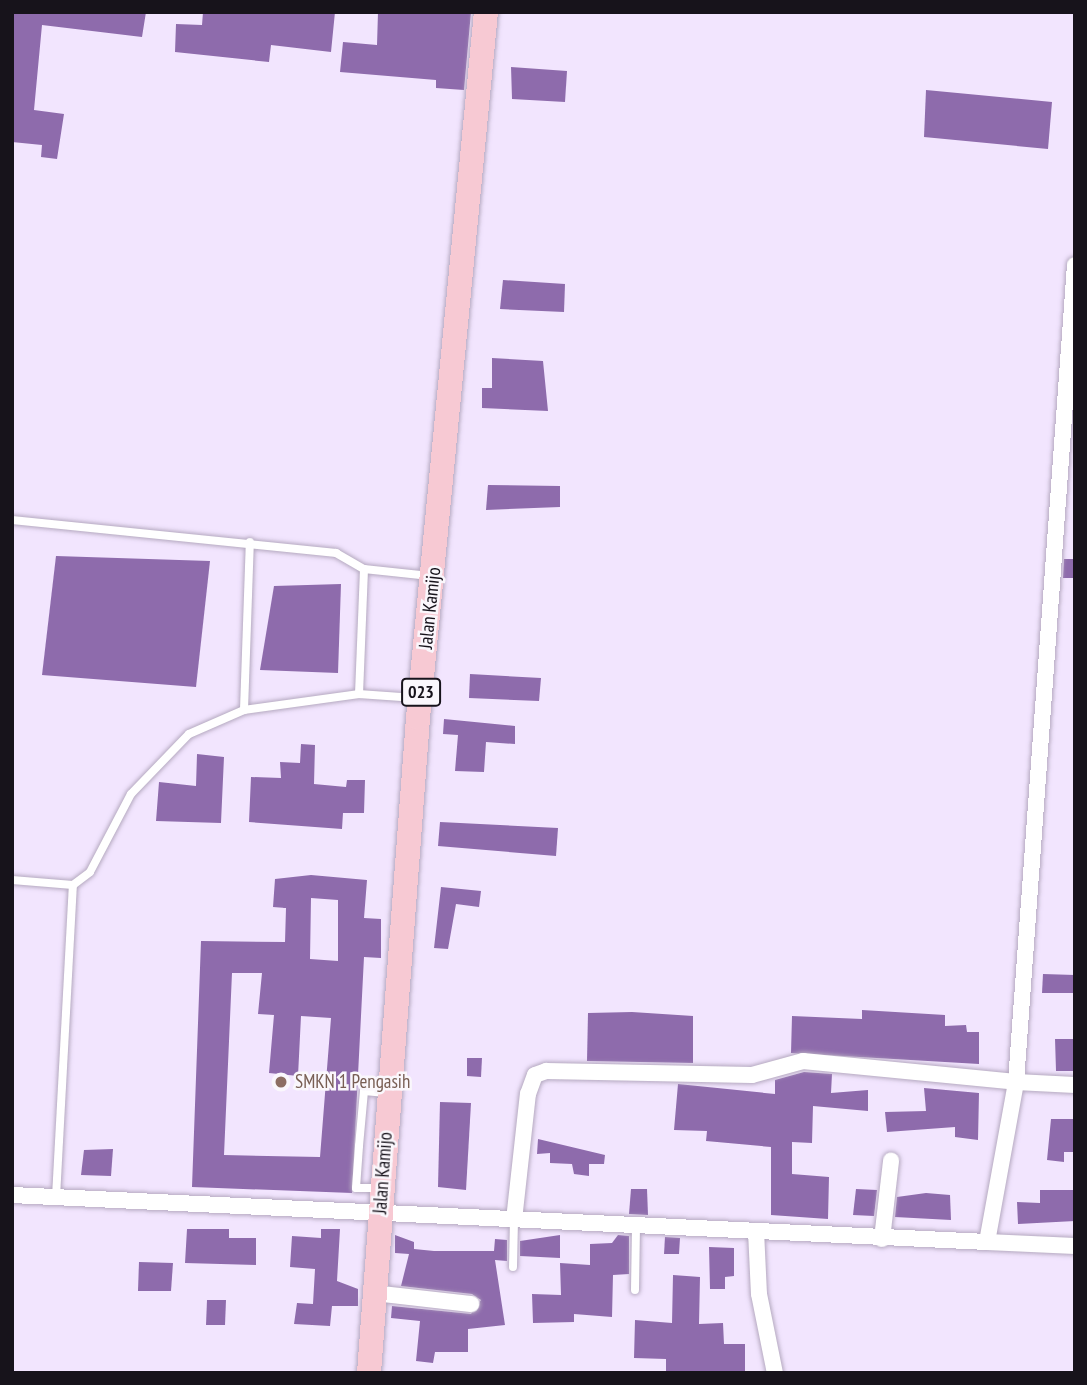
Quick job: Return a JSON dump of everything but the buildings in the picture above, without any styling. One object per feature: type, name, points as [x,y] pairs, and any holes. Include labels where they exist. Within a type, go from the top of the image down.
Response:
[{"type":"main road","name":"Jalan Kamijo","points":[[369,1373],[420,698],[486,12]]},
{"type":"street","points":[[987,1242],[1016,1082],[1075,265]]},
{"type":"street","points":[[514,1220],[528,1094],[536,1075],[546,1071],[752,1075],[803,1061],[1016,1082],[1075,1085]]},
{"type":"street","points":[[882,1239],[891,1161]]},
{"type":"street","points":[[12,1195],[882,1239],[1075,1246]]},
{"type":"street","points":[[756,1231],[759,1294],[775,1373]]},
{"type":"street","points":[[374,1293],[471,1304]]},
{"type":"lane","points":[[12,520],[250,542],[336,553],[364,569],[433,576]]},
{"type":"lane","points":[[244,710],[250,542]]},
{"type":"lane","points":[[359,694],[364,569]]},
{"type":"lane","points":[[12,880],[73,885],[101,861],[131,794],[160,760],[189,734],[244,710],[359,694],[420,698]]},
{"type":"lane","points":[[56,1197],[73,885]]},
{"type":"lane","points":[[513,1267],[514,1220]]},
{"type":"lane","points":[[635,1290],[636,1225]]},
{"type":"place","name":"SMKN 1 Pengasih","points":[[281,1082]]}]
